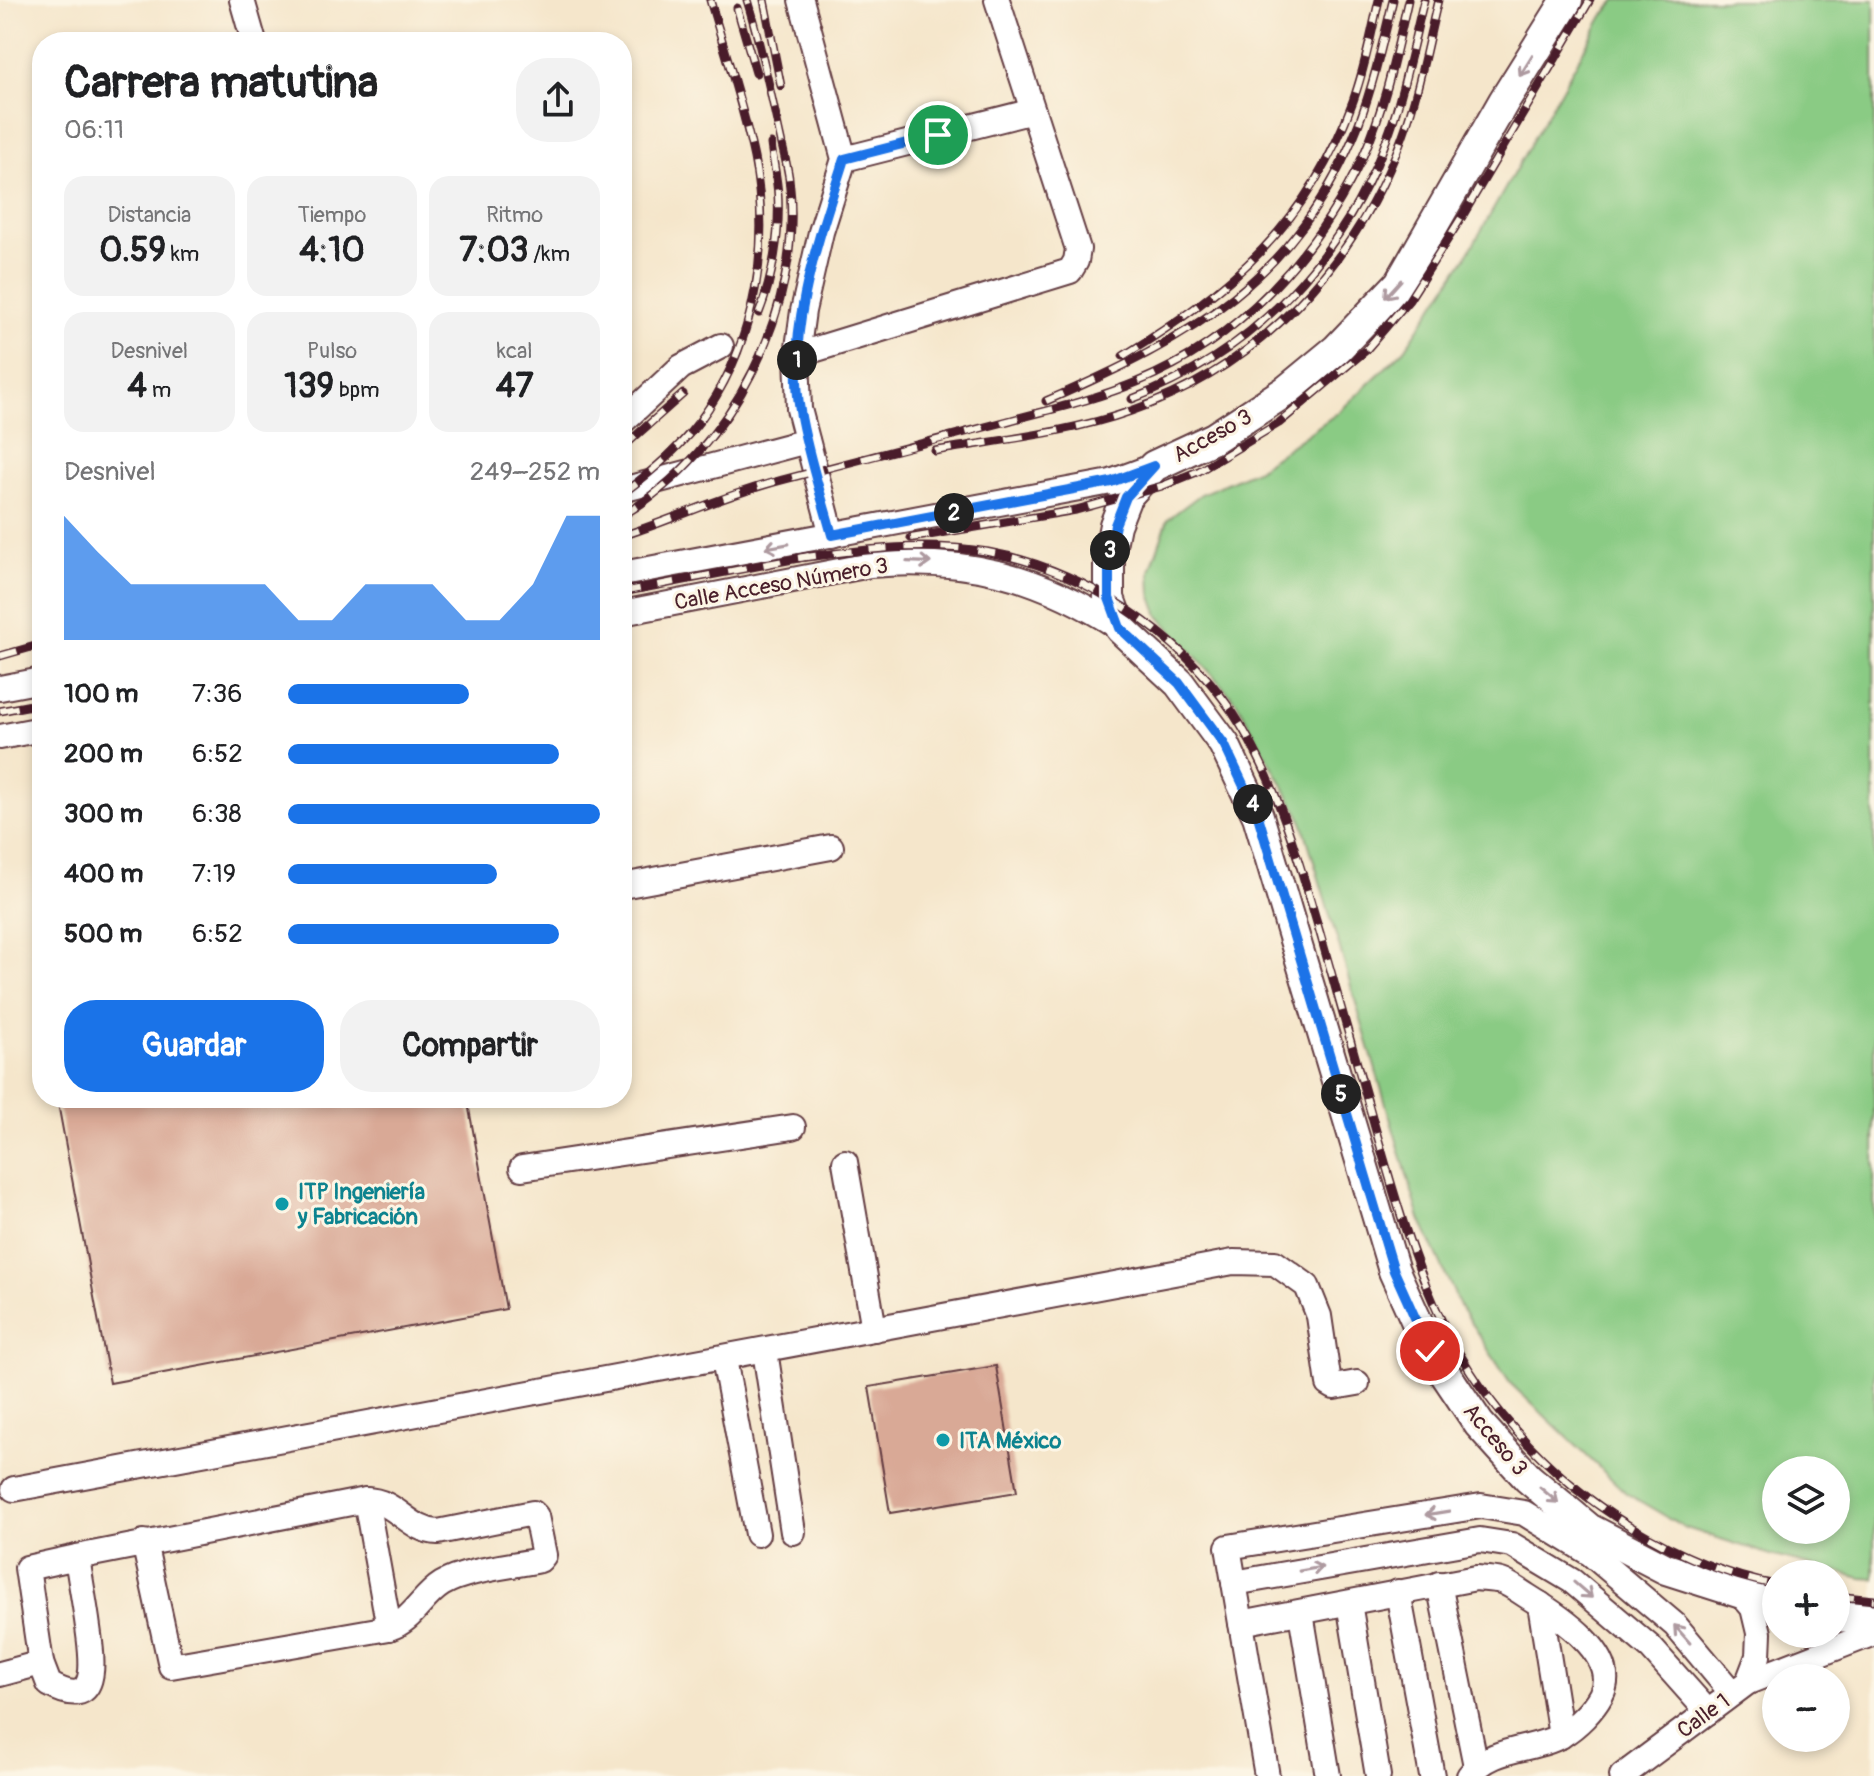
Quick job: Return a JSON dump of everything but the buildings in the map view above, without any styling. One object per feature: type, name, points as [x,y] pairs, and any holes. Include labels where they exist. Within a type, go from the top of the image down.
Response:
[{"type":"main road","name":"Acceso 3","points":[[1567,0],[1504,101],[1400,283],[1337,349],[1286,391],[1214,438],[1154,466],[1126,497],[1115,525],[1107,577],[1109,598],[1120,628],[1179,683],[1224,744],[1258,816],[1394,1271],[1430,1351],[1479,1424],[1528,1478],[1589,1529],[1666,1569],[1762,1600]]},
{"type":"main road","points":[[1850,1617],[1874,1618]]},
{"type":"street","points":[[242,0],[251,32]]},
{"type":"street","points":[[801,0],[844,159],[818,245],[797,355],[799,409],[832,535]]},
{"type":"street","points":[[797,355],[1070,271],[1076,261],[1078,249],[997,0]]},
{"type":"street","points":[[844,159],[1033,111]]},
{"type":"street","points":[[632,413],[681,367],[721,346]]},
{"type":"street","points":[[632,487],[807,441]]},
{"type":"street","name":"Calle Acceso Número 3","points":[[632,572],[1111,482],[1154,466]]},
{"type":"street","name":"Calle Acceso Número 3","points":[[632,611],[870,565],[910,561],[972,567],[1039,584],[1082,603],[1120,628]]},
{"type":"street","points":[[0,688],[32,682]]},
{"type":"street","points":[[0,737],[32,731]]},
{"type":"street","points":[[632,884],[831,847]]},
{"type":"street","points":[[522,1168],[793,1127]]},
{"type":"street","points":[[845,1162],[874,1329]]},
{"type":"street","points":[[14,1489],[1233,1262],[1275,1263],[1307,1286],[1319,1316],[1329,1384],[1334,1387],[1357,1383]]},
{"type":"street","points":[[765,1351],[793,1532]]},
{"type":"street","points":[[724,1359],[757,1534]]},
{"type":"street","points":[[77,1557],[93,1665],[88,1685],[70,1693],[49,1684],[41,1663],[27,1568],[144,1542],[366,1500],[389,1504],[427,1532],[533,1513],[544,1555],[540,1560],[456,1578],[440,1585],[404,1622],[389,1628],[171,1666],[144,1542]]},
{"type":"street","points":[[366,1500],[389,1628]]},
{"type":"street","points":[[1267,1776],[1228,1547],[1481,1506],[1524,1513],[1591,1554],[1675,1625],[1740,1688],[1874,1633]]},
{"type":"street","points":[[1234,1583],[1480,1540],[1512,1545],[1572,1581],[1651,1648],[1708,1712]]},
{"type":"street","points":[[1241,1623],[1301,1613],[1398,1592],[1439,1584],[1476,1578],[1503,1582],[1575,1629],[1596,1652],[1605,1674],[1600,1697],[1581,1720],[1561,1736],[1509,1750],[1473,1771],[1439,1584]]},
{"type":"street","points":[[1398,1592],[1432,1776]]},
{"type":"street","name":"Calle 1","points":[[1622,1776],[1740,1688],[1758,1656],[1759,1633],[1753,1608],[1741,1594]]},
{"type":"street","points":[[1349,1603],[1378,1776]]},
{"type":"street","points":[[1540,1604],[1561,1736]]},
{"type":"street","points":[[1301,1613],[1328,1776]]},
{"type":"street","points":[[0,1674],[41,1663]]},
{"type":"green space","points":[[1616,0],[1874,0],[1874,1579],[1850,1575],[1850,1560],[1790,1560],[1686,1528],[1626,1493],[1510,1383],[1461,1308],[1420,1219],[1301,818],[1236,701],[1159,616],[1151,594],[1150,571],[1168,519],[1201,494],[1256,470],[1339,412],[1405,349],[1468,254],[1603,16]]},
{"type":"railway","points":[[632,486],[669,455],[708,409],[738,351],[755,288],[760,255],[759,190],[739,98],[710,0]]},
{"type":"railway","points":[[632,509],[662,488],[697,453],[728,414],[753,371],[772,324],[785,276],[791,227],[789,178],[747,0]]},
{"type":"railway","points":[[764,0],[781,86]]},
{"type":"railway","points":[[1123,356],[1232,279],[1289,219],[1335,145],[1353,101],[1379,0]]},
{"type":"railway","points":[[1046,401],[1148,353],[1193,326],[1234,297],[1271,263],[1305,223],[1334,177],[1359,123],[1393,0]]},
{"type":"railway","points":[[632,532],[762,486],[1104,394],[1174,365],[1208,343],[1241,319],[1271,291],[1298,260],[1344,192],[1378,118],[1408,0]]},
{"type":"railway","points":[[1132,399],[1218,355],[1291,294],[1322,257],[1349,218],[1372,175],[1390,130],[1424,0]]},
{"type":"railway","points":[[935,451],[1059,430],[1131,411],[1178,392],[1262,338],[1331,267],[1359,226],[1383,182],[1409,118],[1438,0]]},
{"type":"railway","points":[[911,538],[1076,510],[1162,486],[1199,471],[1279,423],[1366,350],[1409,300],[1590,0]]},
{"type":"railway","points":[[737,8],[756,73]]},
{"type":"railway","points":[[759,313],[772,270],[778,225],[771,144]]},
{"type":"railway","points":[[632,439],[683,394]]},
{"type":"railway","points":[[798,558],[893,548],[941,547],[988,552],[1024,561],[1093,589],[1157,631],[1186,656],[1233,713],[1262,765],[1285,820],[1409,1240],[1450,1338],[1491,1401],[1515,1430],[1569,1483],[1599,1506],[1664,1545],[1719,1569],[1762,1581]]},
{"type":"railway","points":[[632,590],[809,556]]},
{"type":"railway","points":[[0,656],[32,647]]},
{"type":"railway","points":[[0,711],[32,705]]},
{"type":"railway","points":[[1850,1597],[1874,1600]]},
{"type":"place","name":"ITP Ingeniería y Fabricación","points":[[282,1204]]},
{"type":"place","name":"ITA México","points":[[943,1440]]},
{"type":"route","points":[[938,135],[844,159],[821,232],[803,311],[797,355],[799,409],[832,535],[1111,482],[1154,466],[1126,497],[1115,525],[1107,577],[1109,598],[1120,628],[1179,683],[1224,744],[1258,816],[1394,1271],[1430,1351]]}]
